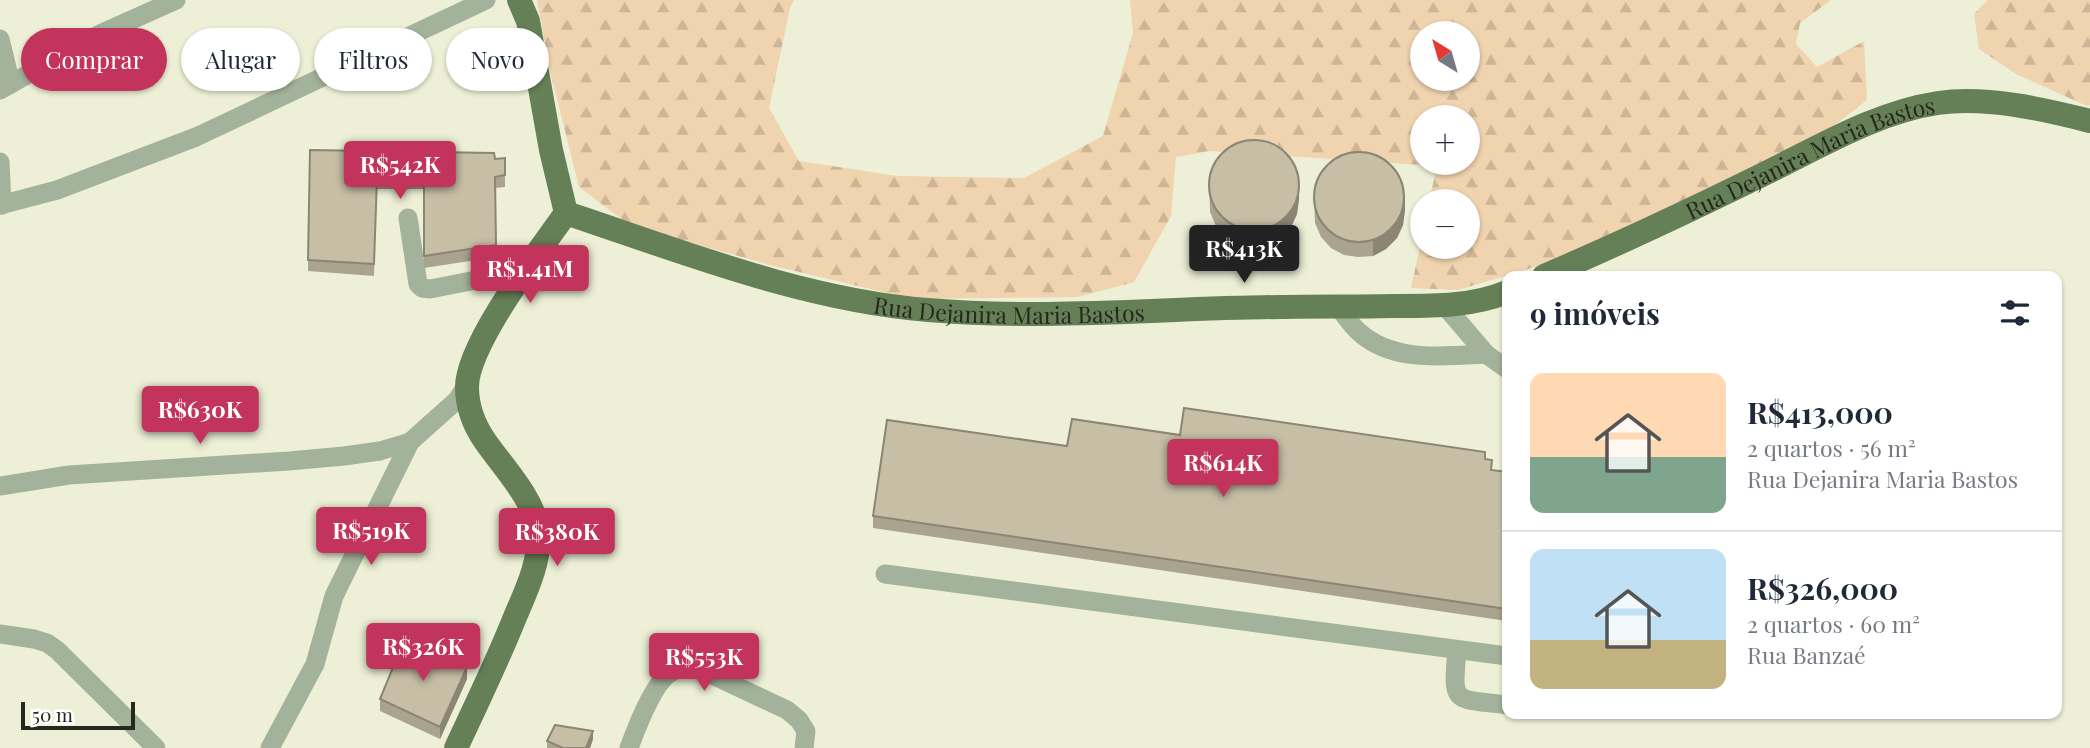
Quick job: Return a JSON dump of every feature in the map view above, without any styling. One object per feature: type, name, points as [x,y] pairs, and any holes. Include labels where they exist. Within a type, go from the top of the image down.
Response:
[{"type":"main road","points":[[456,748],[496,663],[528,585],[537,556],[538,532],[534,511],[479,433],[468,408],[467,384],[471,365],[486,334],[514,288],[566,214],[543,110],[528,21],[519,0]]},
{"type":"main road","name":"Rua Dejanira Maria Bastos","points":[[1556,271],[1699,206],[1869,123],[1909,108],[1941,102],[1979,101],[2058,113],[2090,121]]},
{"type":"main road","name":"Rua Dejanira Maria Bastos","points":[[566,214],[764,278],[853,299],[925,310],[989,314],[1445,306],[1502,293]]},
{"type":"street","points":[[0,39],[6,87],[100,34],[176,0]]},
{"type":"street","points":[[0,162],[1,205],[57,190],[196,138],[486,0]]},
{"type":"street","points":[[408,218],[418,284],[422,288],[494,278],[514,288]]},
{"type":"street","points":[[1445,306],[1486,354],[1502,365]]},
{"type":"street","points":[[1338,307],[1360,333],[1388,351],[1448,356],[1486,354]]},
{"type":"street","points":[[270,748],[315,664],[334,596],[410,442],[457,400],[467,384]]},
{"type":"street","points":[[0,486],[69,475],[344,456],[380,451],[410,442]]},
{"type":"street","points":[[885,574],[1502,655]]},
{"type":"street","points":[[0,634],[47,643],[57,650],[156,748]]},
{"type":"street","points":[[1457,650],[1454,686],[1458,695],[1465,700],[1502,704]]},
{"type":"street","points":[[629,748],[657,688],[667,675],[678,668],[693,666],[787,710],[799,720],[806,731],[804,748]]},
{"type":"green space","points":[[537,0],[794,0],[769,108],[799,161],[897,176],[1024,178],[1103,136],[1133,33],[1130,0],[1831,0],[1800,23],[1796,44],[1817,67],[1864,41],[1867,100],[1816,140],[1545,264],[1522,271],[1502,271],[1502,277],[1458,290],[1411,288],[1417,259],[1480,259],[1480,189],[1432,189],[1435,175],[1480,175],[1480,105],[1410,105],[1410,164],[1209,151],[1176,157],[1171,216],[1134,282],[1078,297],[912,299],[774,266],[631,226],[579,187],[550,71],[549,28],[542,28]]},
{"type":"green space","points":[[1988,0],[2090,0],[2090,105],[2016,74],[1979,49],[1974,14]]},
{"type":"building","points":[[1254,140],[1271,143],[1286,153],[1296,168],[1299,185],[1296,202],[1286,217],[1271,227],[1254,230],[1237,227],[1222,217],[1212,202],[1209,185],[1212,168],[1222,153],[1237,143]]},
{"type":"building","points":[[310,150],[494,153],[495,159],[505,158],[505,175],[495,177],[496,245],[424,256],[424,177],[377,177],[374,264],[308,260]]},
{"type":"building","points":[[1359,152],[1376,155],[1391,165],[1401,180],[1404,197],[1401,214],[1391,229],[1376,239],[1359,242],[1342,239],[1327,229],[1317,214],[1314,197],[1317,180],[1327,165],[1342,155]]},
{"type":"building","points":[[1184,408],[1485,452],[1485,459],[1492,460],[1491,470],[1502,471],[1502,608],[873,516],[887,420],[1067,446],[1072,419],[1180,435]]},
{"type":"building","points":[[405,638],[467,667],[440,727],[380,699]]},
{"type":"building","points":[[555,725],[593,731],[586,748],[563,748],[547,741]]}]
